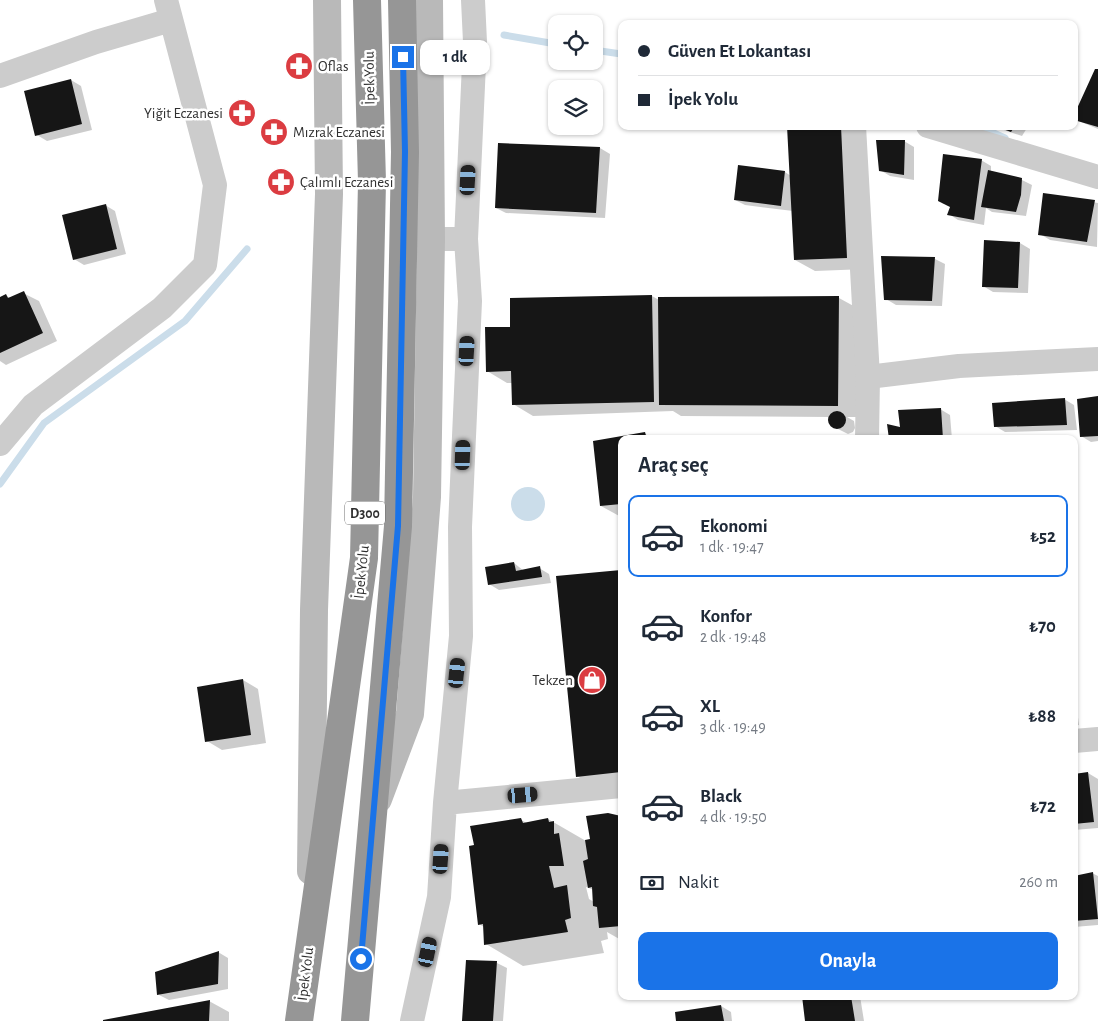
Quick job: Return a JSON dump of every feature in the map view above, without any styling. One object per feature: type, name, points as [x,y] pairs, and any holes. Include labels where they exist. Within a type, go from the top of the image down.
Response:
[{"type":"highway","name":"İpek Yolu","points":[[299,1021],[310,926],[364,558],[372,182],[368,0]]},
{"type":"highway","name":"D300","points":[[355,1021],[398,526],[405,152],[402,0]]},
{"type":"street","points":[[310,926],[314,610],[329,194],[327,0]]},
{"type":"street","points":[[374,810],[410,714],[427,497],[431,239],[428,0]]},
{"type":"street","points":[[412,1021],[439,897],[445,803],[461,636],[460,527],[470,301],[466,240],[475,42],[473,0]]},
{"type":"street","points":[[0,76],[96,42],[168,10],[215,185],[205,265],[162,308],[33,405],[0,444]]},
{"type":"street","points":[[854,130],[868,377],[867,435]]},
{"type":"street","points":[[941,130],[1098,177]]},
{"type":"street","points":[[431,239],[466,240]]},
{"type":"street","points":[[868,377],[958,366],[1098,359]]},
{"type":"street","points":[[1078,741],[1098,739]]},
{"type":"street","points":[[445,803],[618,786]]},
{"type":"water","points":[[528,487],[540,492],[545,504],[540,516],[528,521],[516,516],[511,504],[516,492]]},
{"type":"building","points":[[1095,69],[1098,69],[1098,127],[1078,121],[1078,106]]},
{"type":"building","points":[[71,79],[82,124],[35,136],[24,91]]},
{"type":"building","points":[[787,130],[841,130],[847,258],[794,260]]},
{"type":"building","points":[[876,140],[905,140],[904,175],[879,171]]},
{"type":"building","points":[[498,143],[600,147],[596,213],[495,208]]},
{"type":"building","points":[[943,154],[982,159],[974,220],[947,215],[950,207],[938,201]]},
{"type":"building","points":[[738,165],[785,171],[781,206],[734,200]]},
{"type":"building","points":[[988,170],[1022,178],[1021,195],[1016,212],[981,207]]},
{"type":"building","points":[[1043,193],[1095,200],[1087,242],[1038,235]]},
{"type":"building","points":[[106,204],[117,249],[73,260],[62,215]]},
{"type":"building","points":[[984,240],[1020,242],[1018,288],[982,287]]},
{"type":"building","points":[[881,256],[935,257],[932,301],[884,300]]},
{"type":"building","points":[[24,291],[43,333],[0,353],[0,297],[6,294],[8,298]]},
{"type":"building","points":[[652,295],[654,402],[512,405],[511,371],[486,372],[485,327],[510,327],[510,298]]},
{"type":"building","points":[[839,296],[838,406],[659,405],[658,297]]},
{"type":"building","points":[[1098,396],[1098,436],[1080,437],[1077,399]]},
{"type":"building","points":[[1065,398],[1067,425],[994,427],[992,403]]},
{"type":"building","points":[[941,408],[943,435],[888,435],[887,424],[900,427],[898,410]]},
{"type":"building","points":[[837,411],[843,414],[846,420],[843,426],[837,429],[831,426],[828,420],[831,414]]},
{"type":"building","points":[[645,432],[646,435],[628,435]]},
{"type":"building","points":[[618,437],[618,504],[600,506],[593,441]]},
{"type":"building","points":[[514,562],[516,571],[540,566],[542,577],[488,585],[485,567]]},
{"type":"building","points":[[618,570],[618,772],[576,777],[556,576]]},
{"type":"building","points":[[243,679],[251,735],[205,742],[197,687]]},
{"type":"building","points":[[1088,772],[1094,822],[1078,824],[1078,773]]},
{"type":"building","points":[[608,813],[618,815],[618,926],[599,928],[597,907],[593,906],[592,887],[588,888],[583,861],[588,859],[585,840],[590,839],[586,816]]},
{"type":"building","points":[[521,818],[523,823],[548,818],[549,822],[554,821],[554,834],[559,833],[564,866],[549,866],[554,888],[567,885],[571,918],[565,920],[568,932],[484,945],[483,924],[478,925],[469,846],[474,845],[470,826]]},
{"type":"building","points":[[1093,872],[1098,919],[1078,921],[1078,875]]},
{"type":"building","points":[[219,951],[218,984],[157,995],[155,972]]},
{"type":"building","points":[[466,960],[497,961],[493,1021],[462,1021]]},
{"type":"building","points":[[210,1000],[209,1021],[103,1021],[103,1020]]},
{"type":"building","points":[[802,1000],[852,1000],[855,1021],[805,1021]]},
{"type":"building","points":[[721,1005],[724,1021],[676,1021],[675,1012]]},
{"type":"waterway","points":[[504,35],[548,43]]},
{"type":"waterway","points":[[603,51],[618,54]]},
{"type":"waterway","points":[[987,130],[1005,138]]},
{"type":"waterway","points":[[0,484],[44,423],[185,321],[247,249]]},
{"type":"place","name":"Oflas","points":[[299,66]]},
{"type":"place","name":"Yiğit Eczanesi","points":[[242,113]]},
{"type":"place","name":"Mızrak Eczanesi","points":[[274,132]]},
{"type":"place","name":"Çalımlı Eczanesi","points":[[281,182]]},
{"type":"place","name":"Tekzen","points":[[592,680]]},
{"type":"route","points":[[361,959],[398,526],[405,152],[403,57]]}]
